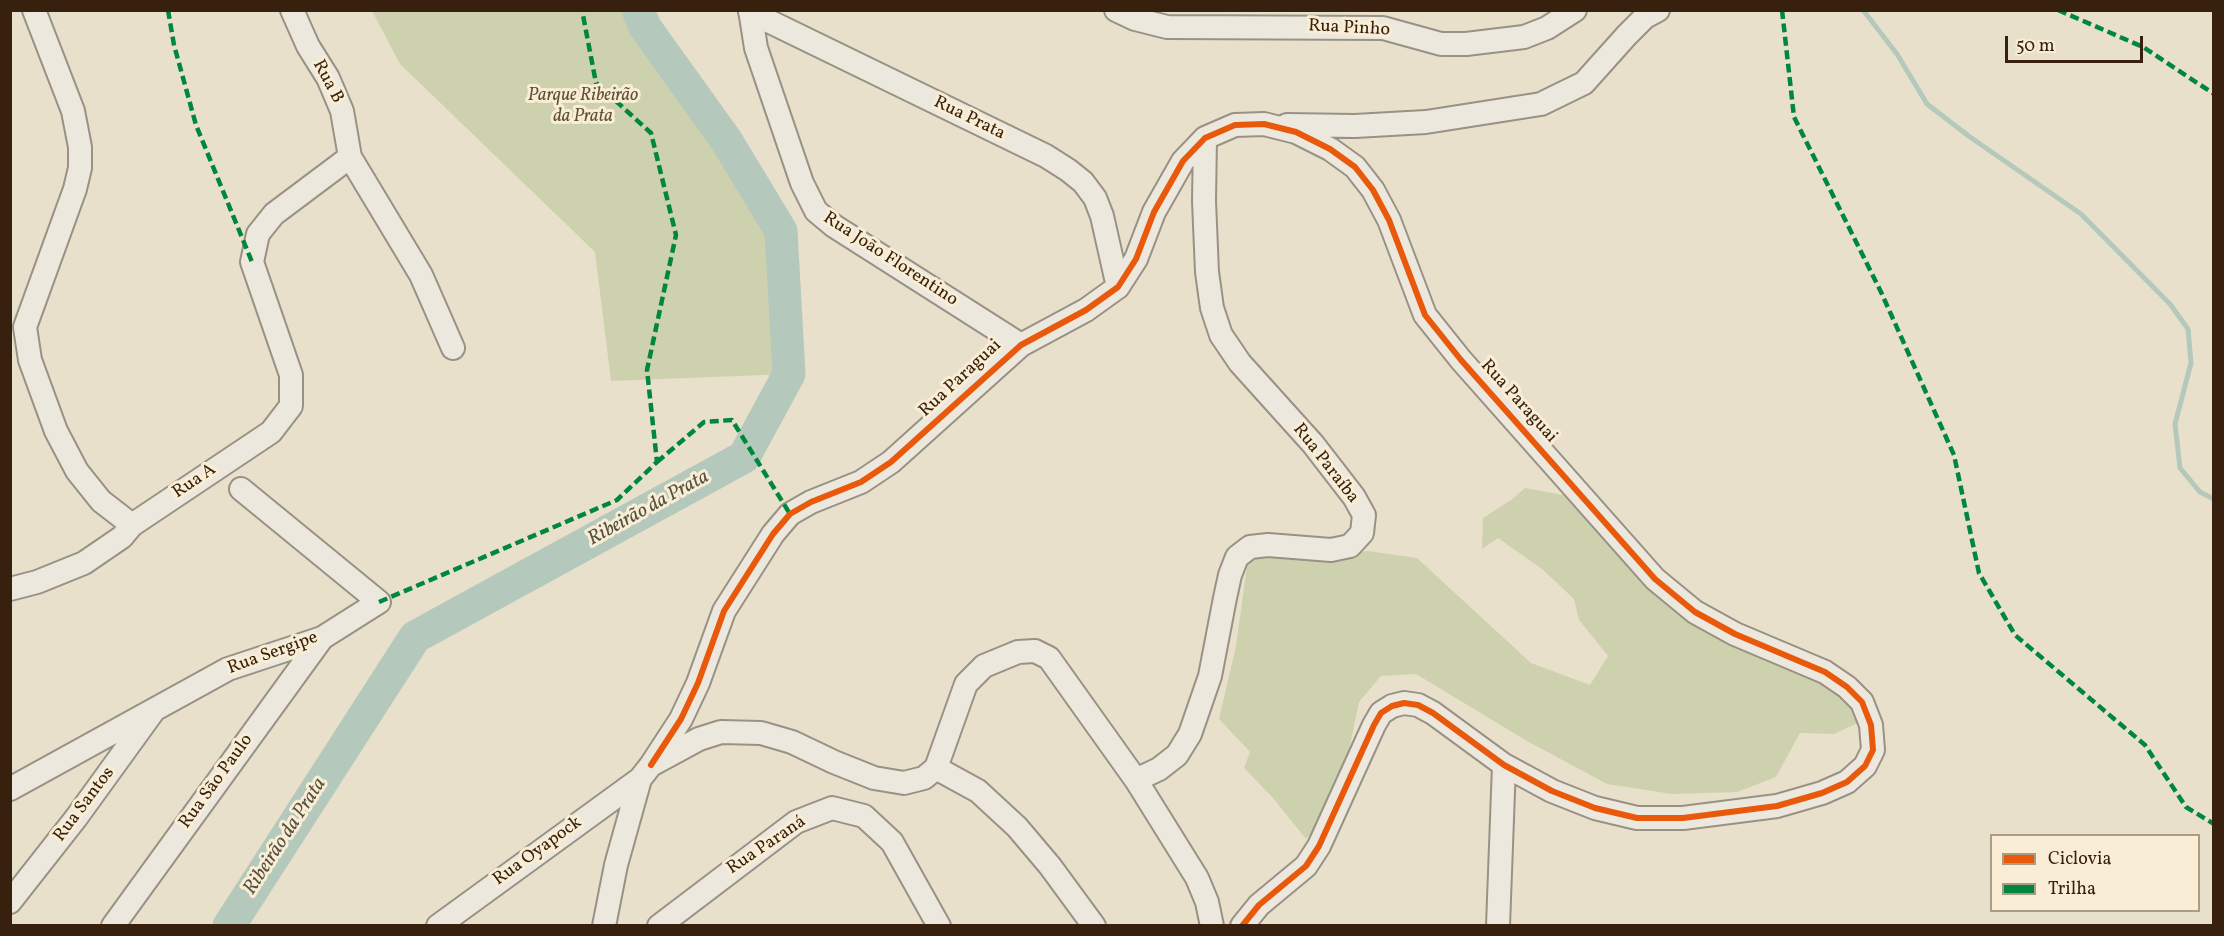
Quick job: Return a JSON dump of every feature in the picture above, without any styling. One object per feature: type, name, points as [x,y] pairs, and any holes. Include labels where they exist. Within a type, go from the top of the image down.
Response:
[{"type":"street","points":[[34,10],[73,111],[80,147],[80,168],[75,189],[25,327],[30,360],[56,431],[77,471],[101,501],[132,525]]},
{"type":"street","name":"Rua B","points":[[292,10],[308,46],[328,78],[342,111],[350,157]]},
{"type":"street","name":"Rua Pinho","points":[[1116,10],[1135,19],[1167,27],[1373,27],[1402,32],[1441,44],[1466,44],[1524,37],[1547,28],[1575,10]]},
{"type":"street","points":[[1264,124],[1354,126],[1426,122],[1541,104],[1584,83],[1627,35],[1646,17],[1658,10]]},
{"type":"street","name":"Rua Prata","points":[[750,11],[1046,156],[1068,170],[1083,182],[1095,198],[1102,216],[1118,287]]},
{"type":"street","name":"Rua João Florentino","points":[[750,11],[762,68],[801,183],[816,211],[834,226],[1021,345]]},
{"type":"street","name":"Rua Paraguai","points":[[646,772],[681,719],[698,683],[724,611],[773,534],[790,514],[811,502],[861,482],[891,462],[1021,345],[1086,310],[1118,287],[1136,259],[1155,212],[1183,161],[1205,138],[1234,125],[1264,124],[1296,132],[1330,148],[1355,167],[1373,190],[1389,220],[1425,315],[1461,360],[1655,579],[1695,612],[1735,634],[1825,672],[1847,687],[1863,702],[1871,725],[1873,750],[1865,766],[1847,782],[1822,793],[1777,806],[1683,818],[1637,818],[1595,808],[1552,791],[1504,765],[1433,713],[1418,705],[1404,703],[1392,706],[1381,713],[1374,724],[1319,846],[1305,866],[1258,905],[1242,926]]},
{"type":"street","name":"Rua Paraíba","points":[[1136,780],[1159,769],[1177,755],[1190,734],[1210,676],[1225,598],[1237,557],[1250,547],[1259,546],[1331,550],[1350,546],[1362,533],[1364,515],[1354,497],[1313,444],[1240,363],[1221,335],[1212,308],[1207,272],[1204,201],[1205,138]]},
{"type":"street","points":[[350,157],[421,275],[453,348]]},
{"type":"street","name":"Rua A","points":[[10,589],[37,582],[84,563],[101,553],[122,537],[132,525],[271,432],[291,406],[291,375],[252,262],[258,234],[274,214],[350,157]]},
{"type":"street","name":"Rua Sergipe","points":[[10,789],[228,669],[321,638],[379,602],[241,489]]},
{"type":"street","name":"Rua São Paulo","points":[[112,926],[321,638]]},
{"type":"street","points":[[604,926],[616,865],[646,772],[699,739],[721,732],[761,733],[792,742],[874,778],[904,783],[924,778],[936,768],[966,684],[984,666],[1018,652],[1035,651],[1049,658],[1136,780],[1197,878],[1207,902],[1212,926]]},
{"type":"street","name":"Rua Santos","points":[[10,902],[83,809],[157,707]]},
{"type":"street","points":[[1498,926],[1504,765]]},
{"type":"street","points":[[936,768],[978,791],[1017,827],[1050,866],[1094,926]]},
{"type":"street","name":"Rua Oyapock","points":[[438,926],[646,772]]},
{"type":"street","name":"Rua Paraná","points":[[659,926],[796,822],[831,808],[864,816],[892,842],[939,926]]},
{"type":"green space","name":"Parque Ribeirão da Prata","points":[[372,11],[638,11],[645,27],[726,140],[781,231],[789,374],[611,381],[595,252],[400,64]]},
{"type":"green space","points":[[1525,488],[1574,497],[1661,590],[1846,694],[1862,721],[1834,734],[1800,733],[1776,777],[1737,792],[1672,794],[1607,784],[1527,741],[1416,674],[1381,676],[1359,702],[1348,755],[1324,819],[1306,839],[1273,798],[1244,768],[1250,752],[1219,719],[1236,646],[1248,559],[1262,551],[1327,555],[1368,551],[1417,558],[1531,663],[1590,685],[1608,656],[1579,620],[1574,599],[1542,569],[1498,538],[1482,549],[1483,518]]},
{"type":"waterway","name":"Ribeirão da Prata","points":[[229,926],[415,637],[744,457],[789,374],[781,231],[726,140],[645,27],[638,10]]},
{"type":"waterway","points":[[1863,10],[1897,54],[1927,104],[1970,137],[2081,214],[2170,304],[2188,329],[2191,363],[2175,424],[2180,468],[2200,492],[2214,499]]},
{"type":"marked path","points":[[168,10],[174,45],[196,125],[252,262]]},
{"type":"marked path","points":[[379,602],[617,500],[657,462],[647,370],[676,235],[651,133],[596,83],[582,10]]},
{"type":"marked path","points":[[1782,10],[1794,117],[1881,292],[1954,455],[1979,573],[2015,635],[2145,745],[2186,807],[2214,824]]},
{"type":"marked path","points":[[2058,10],[2143,47],[2214,94]]},
{"type":"marked path","points":[[657,462],[704,422],[732,420],[790,514]]},
{"type":"cycle path","points":[[651,765],[681,719],[698,683],[724,611],[773,534],[790,514],[811,502],[861,482],[891,462],[1021,345],[1086,310],[1118,287],[1136,259],[1154,212],[1183,161],[1205,138],[1235,125],[1264,124],[1296,132],[1330,149],[1355,167],[1373,190],[1389,220],[1425,315],[1461,360],[1655,579],[1695,612],[1735,634],[1825,672],[1847,687],[1862,702],[1871,725],[1873,750],[1865,766],[1847,782],[1822,793],[1777,806],[1683,818],[1637,818],[1595,808],[1552,791],[1504,765],[1433,713],[1418,705],[1404,703],[1392,706],[1381,713],[1374,725],[1319,846],[1306,866],[1259,905],[1242,926]]}]
